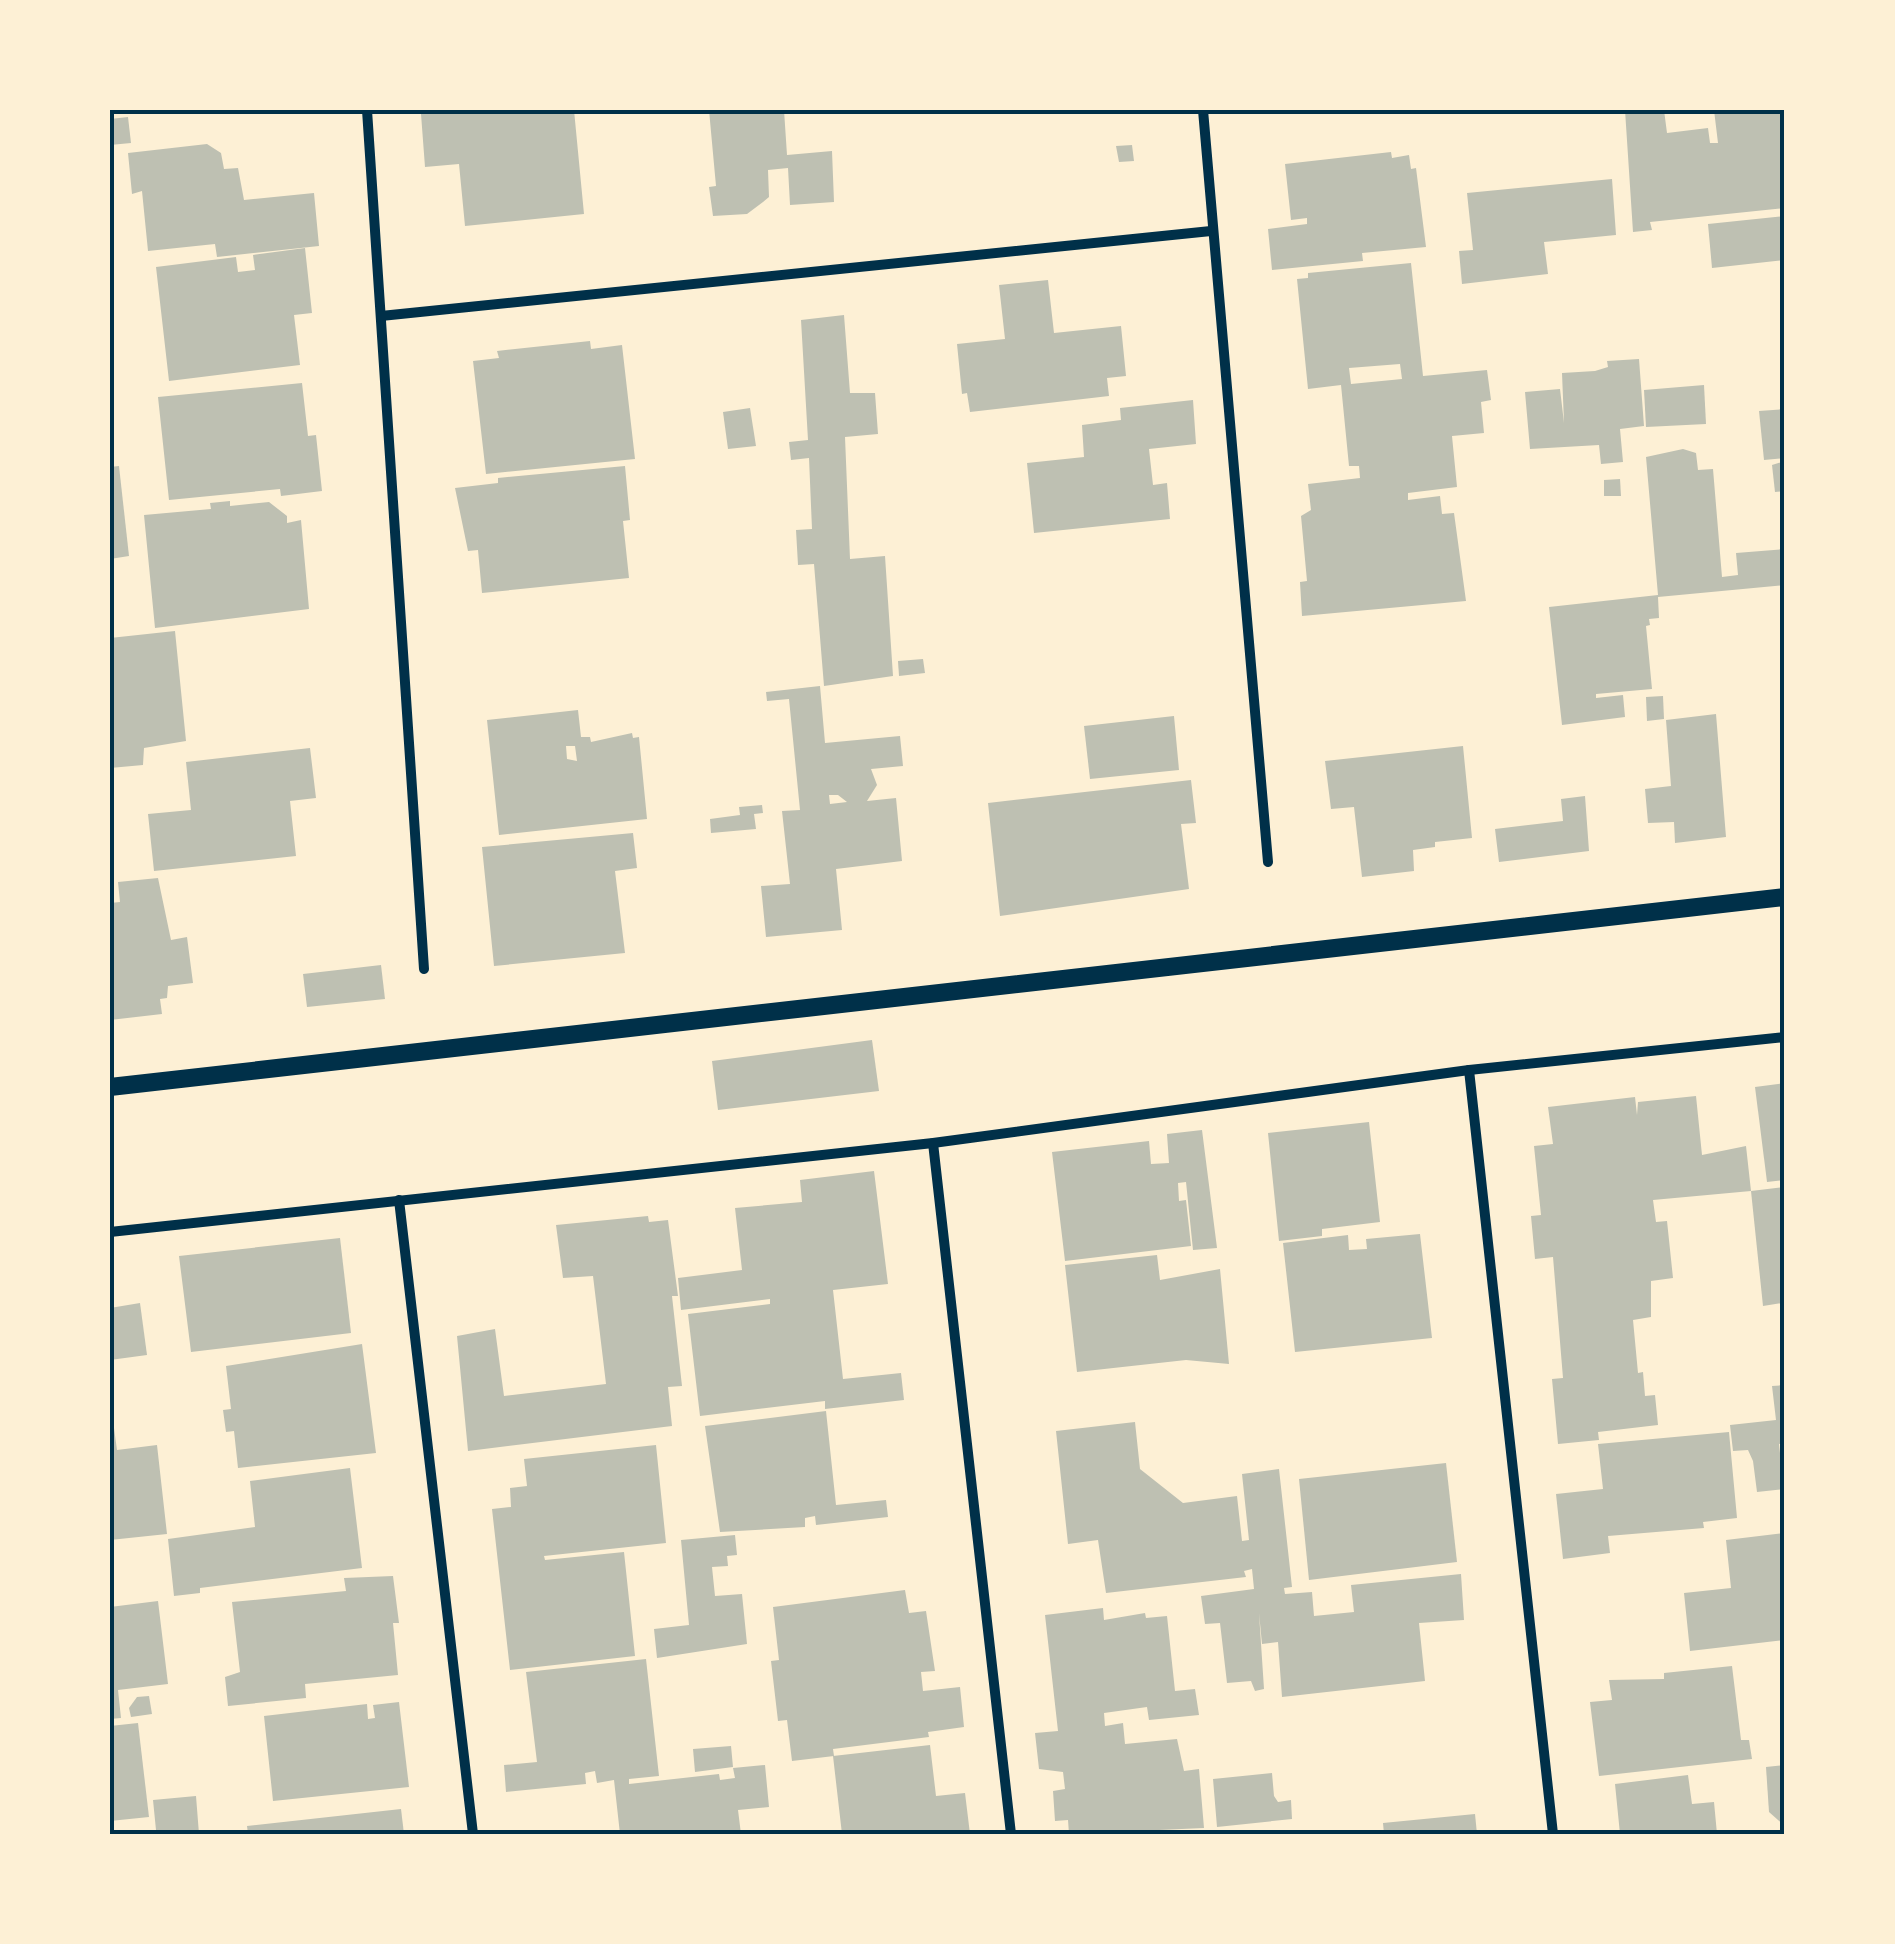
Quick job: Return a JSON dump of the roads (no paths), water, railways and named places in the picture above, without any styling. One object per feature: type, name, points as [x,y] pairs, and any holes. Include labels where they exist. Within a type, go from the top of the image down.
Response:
[{"type":"street","points":[[367,110],[424,969]]},
{"type":"street","points":[[1204,110],[1211,231],[1268,862]]},
{"type":"street","points":[[381,316],[1211,231]]},
{"type":"street","points":[[110,1087],[1785,897]]},
{"type":"street","points":[[110,1232],[934,1142],[1469,1070],[1785,1037]]},
{"type":"street","points":[[1469,1070],[1553,1834]]},
{"type":"street","points":[[934,1142],[1011,1834]]},
{"type":"street","points":[[399,1200],[473,1834]]}]
